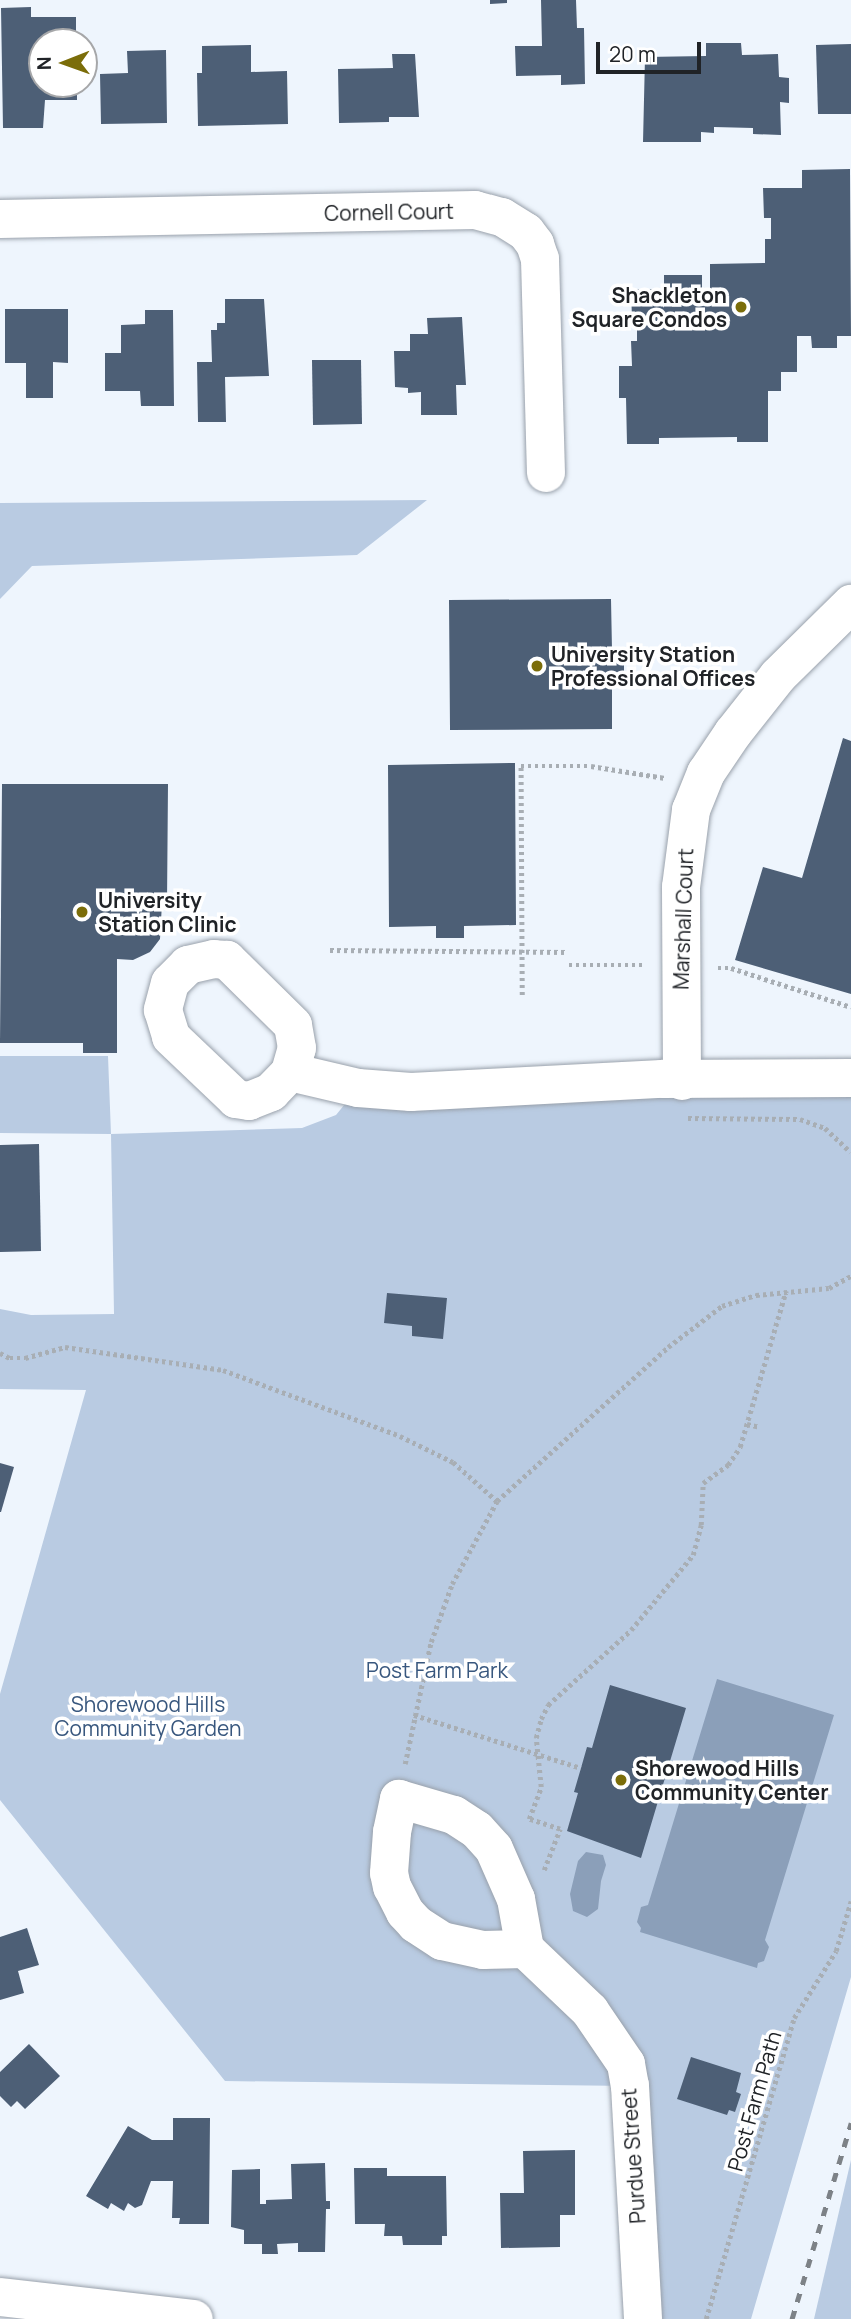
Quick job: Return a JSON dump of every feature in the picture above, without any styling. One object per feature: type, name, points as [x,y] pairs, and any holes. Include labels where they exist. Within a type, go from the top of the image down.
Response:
[{"type":"street","name":"Cornell Court","points":[[0,219],[475,210],[502,217],[526,232],[536,244],[540,259],[547,473]]},
{"type":"street","name":"Marshall Court","points":[[682,1097],[681,887],[691,810],[706,773],[733,733],[778,676],[851,604]]},
{"type":"street","points":[[290,1072],[358,1088],[444,1093],[662,1079],[682,1097],[851,1078]]},
{"type":"street","points":[[399,1799],[454,1815],[477,1829],[494,1849],[516,1899],[525,1949],[483,1950],[462,1947],[428,1934],[405,1912],[389,1873],[392,1832],[399,1799]]},
{"type":"street","name":"Purdue Street","points":[[525,1949],[590,2011],[626,2064],[630,2086],[643,2319]]},
{"type":"street","points":[[0,2297],[194,2319]]},
{"type":"path","points":[[522,995],[521,766],[591,766],[670,779]]},
{"type":"path","points":[[330,950],[568,952]]},
{"type":"path","points":[[569,965],[645,965]]},
{"type":"path","points":[[710,968],[731,968],[851,1007]]},
{"type":"path","points":[[682,1097],[689,1119],[800,1119],[825,1128],[851,1152]]},
{"type":"path","points":[[399,1799],[431,1642],[452,1584],[497,1501],[668,1347],[722,1306],[756,1295],[829,1288],[851,1276]]},
{"type":"path","points":[[551,1854],[560,1829],[529,1819],[541,1787],[536,1738],[548,1705],[631,1630],[694,1555],[701,1525],[703,1483],[735,1458],[786,1291]]},
{"type":"path","points":[[0,1353],[10,1358],[25,1358],[65,1348],[223,1370],[400,1436],[453,1462],[497,1501]]},
{"type":"path","points":[[747,1424],[760,1427]]},
{"type":"path","points":[[414,1715],[581,1768]]},
{"type":"path","name":"Post Farm Path","points":[[706,2319],[794,2018],[836,1951],[851,1901]]},
{"type":"green space","points":[[427,500],[357,555],[32,566],[0,599],[0,503]]},
{"type":"green space","points":[[0,1056],[108,1056],[111,1134],[0,1133]]},
{"type":"green space","name":"Post Farm Park","points":[[851,1078],[851,1977],[751,2319],[661,2319],[654,2167],[630,2086],[225,2081],[0,1800],[0,1694],[86,1390],[0,1389],[0,1309],[31,1315],[114,1314],[111,1134],[302,1128],[336,1115],[358,1088]]},
{"type":"green space","points":[[851,2160],[851,2319],[814,2319]]},
{"type":"shaded area","points":[[717,1679],[834,1715],[765,1940],[769,1947],[764,1961],[758,1963],[757,1968],[640,1932],[641,1928],[637,1922],[641,1907],[648,1905]]},
{"type":"shaded area","points":[[586,1852],[603,1855],[606,1865],[598,1909],[587,1917],[573,1911],[570,1894],[578,1861]]},
{"type":"building","points":[[490,0],[507,0],[507,3],[490,4]]},
{"type":"building","points":[[541,0],[576,0],[577,28],[584,28],[585,84],[561,85],[561,75],[516,76],[515,46],[542,46]]},
{"type":"building","points":[[31,7],[31,17],[76,17],[76,28],[28,28],[28,98],[77,98],[45,100],[43,128],[3,128],[1,8]]},
{"type":"building","points":[[706,43],[741,43],[742,55],[778,54],[779,77],[789,78],[789,103],[780,102],[781,135],[753,134],[753,128],[714,127],[714,133],[701,132],[701,142],[643,142],[645,57],[706,56]]},
{"type":"building","points":[[851,44],[851,114],[818,114],[816,45]]},
{"type":"building","points":[[251,45],[251,72],[287,71],[288,124],[198,126],[197,73],[202,73],[202,46]]},
{"type":"building","points":[[166,50],[167,123],[101,124],[100,74],[128,73],[127,51]]},
{"type":"building","points":[[392,54],[415,54],[419,117],[389,117],[389,122],[339,123],[338,69],[393,68]]},
{"type":"building","name":"Shackleton Square Condos","points":[[850,169],[851,336],[837,336],[837,348],[812,348],[811,336],[797,336],[797,372],[781,372],[781,391],[768,391],[768,442],[737,442],[737,437],[659,438],[659,444],[627,444],[626,398],[619,398],[619,366],[632,366],[631,341],[637,341],[637,319],[632,319],[631,289],[664,289],[664,275],[702,275],[702,294],[710,294],[710,264],[765,263],[765,239],[771,239],[771,218],[764,218],[763,188],[802,188],[802,170]]},
{"type":"building","points":[[225,299],[264,299],[269,376],[225,377],[226,422],[198,422],[197,362],[212,362],[211,330],[217,330],[217,323],[225,323]]},
{"type":"building","points":[[5,309],[68,309],[68,363],[53,362],[53,398],[26,398],[26,363],[5,363]]},
{"type":"building","points":[[145,310],[173,310],[174,406],[141,406],[140,391],[105,391],[105,353],[121,353],[121,325],[145,324]]},
{"type":"building","points":[[462,317],[466,385],[456,385],[457,415],[421,415],[421,392],[408,393],[408,388],[395,387],[394,351],[410,351],[410,334],[428,334],[427,318]]},
{"type":"building","points":[[312,360],[361,360],[362,424],[313,425]]},
{"type":"building","name":"University Station Professional Offices","points":[[611,599],[612,650],[624,650],[624,682],[612,682],[612,729],[450,730],[449,600]]},
{"type":"building","points":[[843,738],[851,741],[851,994],[735,960],[763,867],[802,878]]},
{"type":"building","points":[[515,763],[516,925],[464,926],[464,938],[436,938],[436,926],[389,927],[388,765]]},
{"type":"building","name":"University Station Clinic","points":[[2,784],[168,784],[167,903],[162,903],[160,939],[150,952],[133,960],[117,959],[117,1053],[83,1053],[83,1043],[0,1043]]},
{"type":"building","points":[[39,1144],[41,1251],[0,1252],[0,1145]]},
{"type":"building","points":[[387,1293],[447,1298],[443,1339],[412,1336],[412,1326],[384,1323]]},
{"type":"building","points":[[0,1463],[14,1467],[1,1512],[0,1512]]},
{"type":"building","name":"Shorewood Hills Community Center","points":[[610,1685],[686,1708],[641,1858],[567,1831],[578,1793],[574,1792],[587,1747],[592,1748]]},
{"type":"building","points":[[27,1928],[39,1965],[18,1971],[24,1993],[0,2000],[0,1937]]},
{"type":"building","points":[[29,2044],[60,2076],[25,2109],[17,2101],[11,2107],[0,2096],[0,2072]]},
{"type":"building","points":[[691,2057],[741,2073],[736,2092],[741,2094],[735,2112],[729,2110],[727,2115],[677,2099]]},
{"type":"building","points":[[173,2118],[210,2118],[209,2224],[179,2224],[180,2218],[172,2218],[173,2181],[151,2181],[142,2205],[135,2208],[128,2203],[124,2211],[111,2203],[108,2209],[86,2196],[128,2126],[152,2140],[173,2140]]},
{"type":"building","points":[[575,2150],[575,2215],[560,2215],[560,2247],[501,2248],[500,2193],[524,2193],[523,2151]]},
{"type":"building","points":[[325,2163],[326,2201],[330,2201],[330,2209],[326,2209],[325,2252],[298,2252],[298,2243],[277,2244],[278,2254],[262,2254],[262,2244],[244,2244],[244,2230],[231,2227],[232,2170],[260,2169],[260,2204],[266,2204],[266,2200],[292,2199],[291,2164]]},
{"type":"building","points":[[354,2168],[387,2168],[387,2176],[446,2176],[447,2236],[442,2236],[442,2245],[403,2245],[402,2236],[384,2236],[385,2224],[355,2224]]},
{"type":"railway","points":[[792,2319],[851,2123]]},
{"type":"place","name":"Shackleton Square Condos","points":[[741,307]]},
{"type":"place","name":"University Station Professional Offices","points":[[537,666]]},
{"type":"place","name":"University Station Clinic","points":[[82,912]]},
{"type":"place","name":"Shorewood Hills Community Center","points":[[621,1780]]},
{"type":"park label","name":"Shorewood Hills Community Garden","points":[[148,1716]]}]
